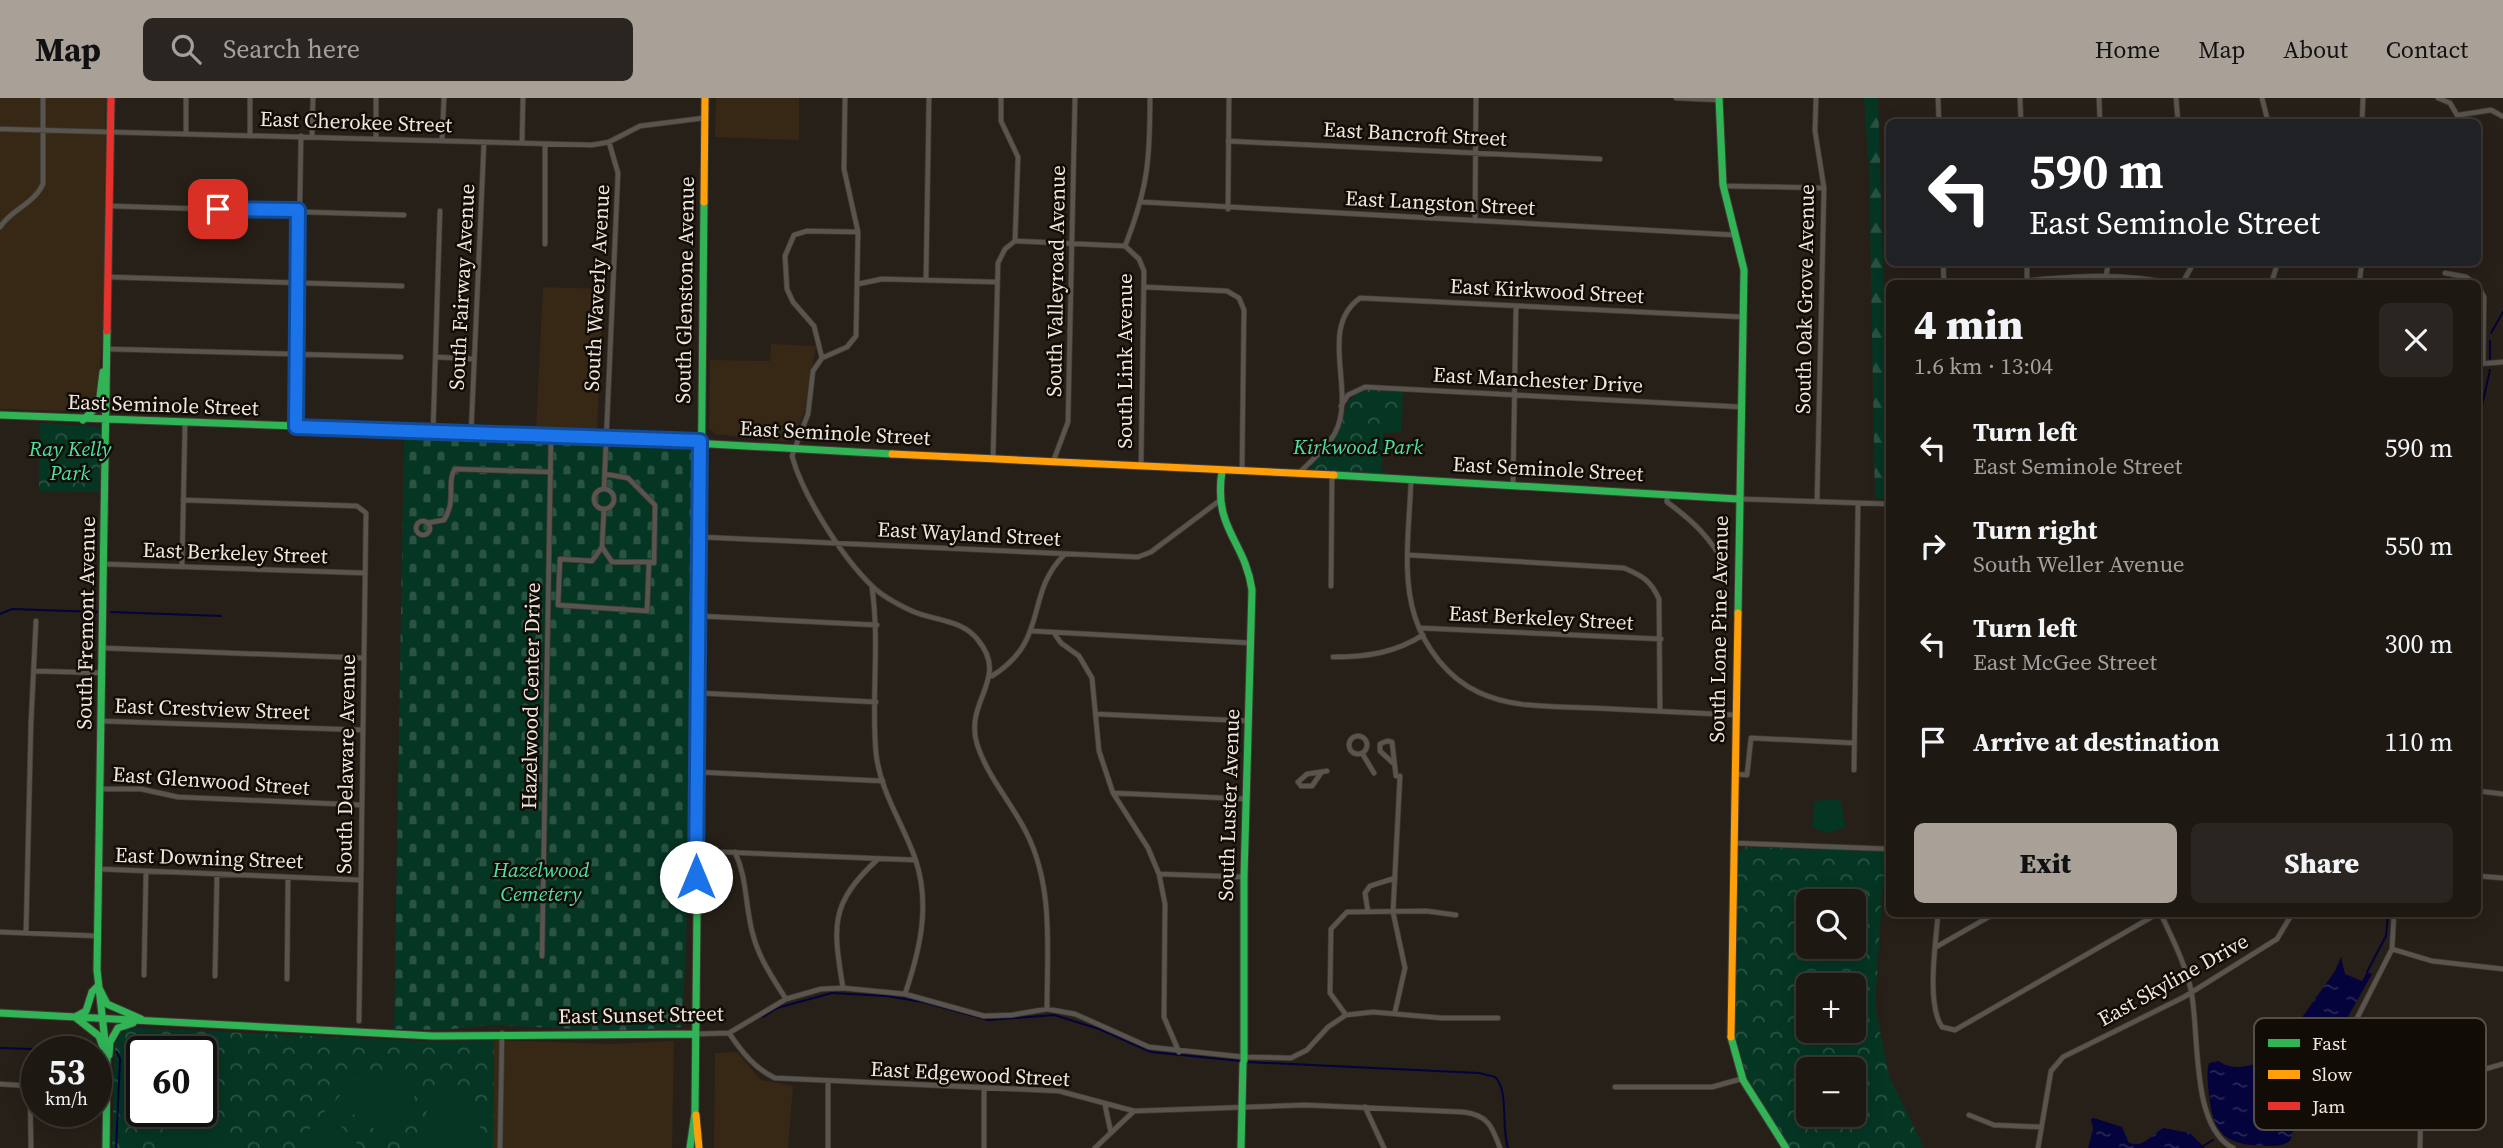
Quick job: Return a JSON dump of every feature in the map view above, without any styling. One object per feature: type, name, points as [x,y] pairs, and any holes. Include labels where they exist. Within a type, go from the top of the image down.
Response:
[{"type":"main road","name":"South Fremont Avenue","points":[[104,1036],[97,986],[111,98]]},
{"type":"main road","name":"South Glenstone Avenue","points":[[699,1148],[695,1113],[696,851],[705,98]]},
{"type":"main road","name":"South Lone Pine Avenue","points":[[1719,99],[1723,186],[1744,270],[1738,499],[1731,1034],[1741,1079],[1786,1148]]},
{"type":"main road","points":[[83,420],[99,405],[107,360]]},
{"type":"main road","name":"East Seminole Street","points":[[0,415],[185,424],[700,441],[1738,499]]},
{"type":"main road","name":"South Luster Avenue","points":[[1222,471],[1219,501],[1222,517],[1251,575],[1241,1148]]},
{"type":"main road","points":[[99,1036],[75,1017],[86,1011],[92,992],[97,986],[107,1004],[146,1022]]},
{"type":"main road","name":"East Sunset Street","points":[[0,1013],[433,1036],[502,1033],[606,1037],[695,1034]]},
{"type":"main road","points":[[112,1038],[118,1028],[146,1022]]},
{"type":"main road","name":"South Glenstone Avenue","points":[[690,1148],[695,1113]]},
{"type":"main road","name":"South Fremont Avenue","points":[[106,1127],[106,1148]]},
{"type":"street","points":[[0,227],[8,215],[38,195],[43,184],[44,98]]},
{"type":"street","points":[[186,98],[186,132]]},
{"type":"street","points":[[250,98],[250,134]]},
{"type":"street","points":[[312,136],[313,98]]},
{"type":"street","points":[[376,98],[376,138]]},
{"type":"street","points":[[442,140],[443,98]]},
{"type":"street","points":[[522,143],[523,98]]},
{"type":"street","points":[[845,98],[845,171],[858,232],[856,336],[847,347],[822,358],[813,371],[808,414],[793,448],[794,464],[838,544],[872,587],[912,611],[962,626],[977,638],[987,654],[992,676]]},
{"type":"street","points":[[926,279],[929,98]]},
{"type":"street","points":[[1001,98],[1001,121],[1018,157],[1016,241]]},
{"type":"street","name":"South Valleyroad Avenue","points":[[1053,462],[1068,422],[1075,98]]},
{"type":"street","name":"South Link Avenue","points":[[1141,467],[1144,271],[1139,259],[1125,246],[1142,201],[1150,165],[1150,98]]},
{"type":"street","points":[[1228,208],[1230,98]]},
{"type":"street","points":[[1475,221],[1476,98]]},
{"type":"street","points":[[1676,98],[1719,99]]},
{"type":"street","name":"South Oak Grove Avenue","points":[[1816,98],[1815,131],[1824,188],[1817,502]]},
{"type":"street","points":[[1938,98],[1939,119]]},
{"type":"street","points":[[2020,98],[2021,119]]},
{"type":"street","points":[[2099,98],[2100,119]]},
{"type":"street","points":[[2176,98],[2178,119]]},
{"type":"street","points":[[2262,98],[2267,119]]},
{"type":"street","points":[[2362,119],[2363,98]]},
{"type":"street","points":[[2438,98],[2450,103],[2460,119]]},
{"type":"street","points":[[2459,115],[2491,110],[2502,116]]},
{"type":"street","name":"East Cherokee Street","points":[[0,129],[592,145],[609,142],[625,131],[640,126],[705,118]]},
{"type":"street","points":[[296,427],[301,136]]},
{"type":"street","name":"East Bancroft Street","points":[[1228,141],[1600,159]]},
{"type":"street","name":"South Fairway Avenue","points":[[471,434],[484,142]]},
{"type":"street","name":"South Waverly Avenue","points":[[604,489],[618,173],[609,142]]},
{"type":"street","points":[[545,144],[545,244]]},
{"type":"street","points":[[1723,186],[1824,188]]},
{"type":"street","name":"East Langston Street","points":[[1142,201],[1736,235]]},
{"type":"street","points":[[110,206],[404,215]]},
{"type":"street","points":[[433,432],[440,211]]},
{"type":"street","points":[[822,358],[814,326],[793,302],[787,289],[785,256],[794,234],[807,231],[858,232]]},
{"type":"street","points":[[993,459],[996,282],[998,263],[1005,249],[1016,241],[1125,246]]},
{"type":"street","points":[[2106,275],[2108,266]]},
{"type":"street","points":[[2445,273],[2470,280]]},
{"type":"street","points":[[2040,280],[2106,275],[2157,280]]},
{"type":"street","points":[[109,277],[402,286]]},
{"type":"street","points":[[858,284],[882,279],[996,282]]},
{"type":"street","points":[[1144,287],[1227,291],[1239,298],[1244,310],[1242,471]]},
{"type":"street","points":[[2481,292],[2484,297],[2481,346]]},
{"type":"street","name":"East Kirkwood Street","points":[[1340,407],[1340,320],[1350,305],[1360,298],[1744,317]]},
{"type":"street","points":[[1513,485],[1516,306]]},
{"type":"street","points":[[108,349],[401,357]]},
{"type":"street","points":[[436,357],[474,359]]},
{"type":"street","points":[[2481,363],[2503,362]]},
{"type":"street","name":"East Manchester Drive","points":[[1340,407],[1348,395],[1365,387],[1742,407]]},
{"type":"street","points":[[1298,474],[1336,433],[1340,407]]},
{"type":"street","points":[[181,567],[185,424]]},
{"type":"street","name":"Hazelwood Center Drive","points":[[542,956],[551,437]]},
{"type":"street","points":[[427,523],[444,520],[449,512],[453,497],[451,475],[455,469],[551,472]]},
{"type":"street","points":[[604,509],[602,547],[592,561],[559,559],[558,605],[647,611],[655,505],[628,478],[605,474]]},
{"type":"street","points":[[1331,586],[1332,475]]},
{"type":"street","points":[[1411,479],[1410,597],[1423,635],[1443,666],[1477,692],[1515,704],[1736,715]]},
{"type":"street","points":[[604,489],[614,498],[612,504],[604,509],[598,507],[594,499],[596,493],[604,489]]},
{"type":"street","name":"East Seminole Street","points":[[1667,494],[1667,502],[1692,520],[1714,542],[1726,567]]},
{"type":"street","name":"East Seminole Street","points":[[1738,499],[1886,504]]},
{"type":"street","name":"South Delaware Avenue","points":[[184,500],[363,508],[366,513],[359,1021]]},
{"type":"street","name":"East Wayland Street","points":[[700,537],[1138,557],[1151,552],[1219,501]]},
{"type":"street","points":[[1854,770],[1858,503]]},
{"type":"street","points":[[602,547],[612,562],[651,562]]},
{"type":"street","points":[[1047,1009],[1046,899],[1039,860],[977,743],[974,721],[978,701],[992,676],[1009,666],[1032,631],[1048,570],[1064,554]]},
{"type":"street","points":[[1409,555],[1625,568],[1642,575],[1652,583],[1659,599],[1660,711]]},
{"type":"street","name":"East Berkeley Street","points":[[104,564],[365,573]]},
{"type":"street","points":[[872,587],[877,625],[876,755],[883,781],[916,860],[923,929],[905,994]]},
{"type":"street","points":[[698,616],[877,625]]},
{"type":"street","points":[[26,933],[30,722],[36,621]]},
{"type":"street","name":"East Berkeley Street","points":[[1420,628],[1661,639]]},
{"type":"street","points":[[1032,631],[1251,643]]},
{"type":"street","points":[[1055,633],[1061,643],[1079,656],[1091,678],[1098,751],[1113,793],[1148,848],[1159,874],[1165,904],[1164,1017],[1179,1052]]},
{"type":"street","name":"East Berkeley Street","points":[[1333,657],[1379,654],[1405,647],[1423,635]]},
{"type":"street","points":[[103,648],[363,658]]},
{"type":"street","points":[[35,671],[103,673]]},
{"type":"street","points":[[698,693],[876,702]]},
{"type":"street","points":[[1096,714],[1249,721]]},
{"type":"street","name":"East Crestview Street","points":[[101,722],[363,730]]},
{"type":"street","points":[[1354,736],[1362,736],[1367,741],[1367,748],[1362,753],[1355,753],[1349,748],[1349,741],[1354,736]]},
{"type":"street","points":[[1734,774],[1747,775],[1751,738],[1854,743]]},
{"type":"street","points":[[1394,764],[1380,751],[1380,744],[1392,742],[1398,776],[1393,912],[1405,968],[1395,1012]]},
{"type":"street","points":[[1362,753],[1374,773]]},
{"type":"street","points":[[1321,774],[1312,786],[1301,786],[1298,782],[1307,774],[1327,771]]},
{"type":"street","points":[[697,772],[883,781]]},
{"type":"street","name":"East Glenwood Street","points":[[100,789],[141,789],[178,797],[361,806]]},
{"type":"street","points":[[2481,791],[2503,794]]},
{"type":"street","points":[[1113,793],[1247,799]]},
{"type":"street","points":[[1733,843],[1886,849]]},
{"type":"street","points":[[696,851],[916,860]]},
{"type":"street","points":[[734,851],[745,872],[752,931],[763,965],[786,999]]},
{"type":"street","points":[[843,988],[837,949],[841,904],[853,881],[878,859]]},
{"type":"street","name":"East Downing Street","points":[[99,869],[360,880]]},
{"type":"street","points":[[144,975],[146,871]]},
{"type":"street","points":[[215,976],[217,874]]},
{"type":"street","points":[[1159,874],[1244,877]]},
{"type":"street","points":[[2481,876],[2503,878]]},
{"type":"street","points":[[287,979],[288,877]]},
{"type":"street","points":[[1368,912],[1365,894],[1370,886],[1395,878]]},
{"type":"street","points":[[1457,915],[1426,911],[1347,912],[1331,929],[1330,993],[1346,1015],[1395,1012],[1442,1018],[1498,1018]]},
{"type":"street","points":[[1938,917],[1934,998],[1936,1019],[1942,1027],[1955,1030],[2154,917]]},
{"type":"street","points":[[1936,947],[1989,917]]},
{"type":"street","points":[[2160,917],[2181,958],[2191,993],[2206,1116],[2219,1138],[2233,1148]]},
{"type":"street","name":"East Skyline Drive","points":[[2041,1127],[2051,1071],[2063,1057],[2191,993],[2277,939],[2290,917]]},
{"type":"street","points":[[2359,1018],[2392,948],[2394,917]]},
{"type":"street","points":[[0,932],[98,936]]},
{"type":"street","points":[[2392,948],[2432,961],[2503,969]]},
{"type":"street","name":"East Sunset Street","points":[[695,1034],[729,1033],[786,999],[821,989],[843,988],[905,994],[984,1016],[1012,1016],[1047,1009],[1075,1014],[1149,1047],[1244,1060],[1291,1058],[1307,1050],[1328,1027],[1346,1015]]},
{"type":"street","points":[[500,1148],[502,1033]]},
{"type":"street","name":"East Edgewood Street","points":[[729,1033],[741,1052],[762,1072],[775,1079],[1059,1091],[1134,1111],[1305,1105],[1479,1114],[1488,1120],[1500,1148]]},
{"type":"street","points":[[2486,1068],[2503,1063]]},
{"type":"street","points":[[1615,1087],[1713,1087],[1741,1079]]},
{"type":"street","points":[[828,1082],[828,1148]]},
{"type":"street","points":[[0,1084],[30,1087],[31,1148]]},
{"type":"street","points":[[984,1088],[984,1148]]},
{"type":"street","points":[[1105,1105],[1111,1134]]},
{"type":"street","points":[[1365,1107],[1384,1148]]},
{"type":"street","points":[[1095,1148],[1134,1111]]},
{"type":"street","points":[[1969,1115],[1994,1125],[2041,1127],[2038,1148]]},
{"type":"street","points":[[2420,1130],[2420,1148]]},
{"type":"shaded area","points":[[0,98],[106,98],[103,322],[99,382],[89,412],[0,409]]},
{"type":"shaded area","points":[[716,98],[799,98],[799,140],[715,137]]},
{"type":"shaded area","points":[[543,287],[603,289],[597,429],[536,430]]},
{"type":"shaded area","points":[[771,344],[816,346],[804,413],[794,435],[788,442],[715,434],[709,428],[710,360],[770,361]]},
{"type":"shaded area","points":[[494,1040],[610,1044],[674,1041],[672,1148],[493,1148]]},
{"type":"shaded area","points":[[737,1052],[761,1080],[793,1086],[788,1148],[714,1148],[715,1053]]},
{"type":"green space","points":[[1864,98],[1878,98],[1886,358],[1886,495],[1884,498],[1875,499],[1869,167]]},
{"type":"green space","name":"Kirkwood Park","points":[[1362,391],[1403,391],[1401,432],[1383,433],[1382,474],[1308,471],[1338,431],[1349,400]]},
{"type":"green space","name":"Ray Kelly Park","points":[[40,423],[98,427],[101,430],[100,492],[39,491]]},
{"type":"green space","name":"Hazelwood Cemetery","points":[[404,437],[613,441],[692,446],[686,957],[681,1027],[619,1031],[491,1025],[442,1030],[394,1029]]},
{"type":"green space","points":[[1840,800],[1846,827],[1828,833],[1812,828],[1814,802]]},
{"type":"green space","points":[[1746,847],[1885,851],[1875,1005],[1889,1076],[1924,1148],[1789,1148],[1757,1102],[1746,1080],[1735,1046],[1738,853]]},
{"type":"green space","points":[[140,1028],[438,1042],[494,1040],[493,1148],[112,1148],[115,1040],[126,1029]]},
{"type":"green space","points":[[377,1071],[405,1073],[423,1081],[393,1135],[385,1137],[335,1101],[355,1080]]},
{"type":"green space","points":[[435,1086],[455,1095],[470,1108],[480,1126],[483,1148],[418,1148],[416,1145]]},
{"type":"green space","points":[[326,1110],[361,1148],[303,1148],[310,1128]]},
{"type":"green space","points":[[217,1123],[222,1124],[242,1148],[164,1148],[168,1127],[217,1127]]},
{"type":"water","points":[[2341,957],[2345,974],[2362,981],[2367,972],[2372,974],[2347,1018],[2302,1018],[2335,971]]},
{"type":"water","points":[[2219,1061],[2238,1067],[2253,1065],[2254,1130],[2293,1130],[2290,1141],[2281,1145],[2251,1145],[2231,1140],[2218,1128],[2214,1119],[2208,1083],[2209,1063]]},
{"type":"water","points":[[2091,1119],[2122,1127],[2129,1143],[2139,1144],[2163,1128],[2190,1133],[2205,1148],[2088,1148],[2093,1129]]},
{"type":"waterway","points":[[2491,333],[2503,312]]},
{"type":"waterway","points":[[2490,341],[2490,359]]},
{"type":"waterway","points":[[2481,410],[2490,370]]},
{"type":"waterway","points":[[0,614],[12,609],[98,612]]},
{"type":"waterway","points":[[111,612],[221,616]]},
{"type":"waterway","points":[[2367,972],[2386,936],[2388,917]]},
{"type":"waterway","points":[[763,1017],[777,1008],[832,993],[886,996],[923,1002],[988,1020],[1054,1015],[1099,1029],[1151,1052],[1241,1061]]},
{"type":"waterway","points":[[0,1048],[21,1049]]},
{"type":"waterway","points":[[116,1148],[120,1059],[117,1052]]},
{"type":"waterway","points":[[1247,1062],[1479,1073],[1495,1077],[1502,1090],[1508,1148]]},
{"type":"waterway","points":[[2203,1146],[2213,1140]]},
{"type":"traffic: fast","points":[[1719,98],[1723,185],[1744,270],[1738,613]]},
{"type":"traffic: fast","points":[[690,1148],[695,1113],[704,202]]},
{"type":"traffic: fast","points":[[106,1148],[107,1059],[97,970],[107,331]]},
{"type":"traffic: fast","points":[[83,420],[99,405],[103,372]]},
{"type":"traffic: fast","points":[[0,415],[568,436],[892,454]]},
{"type":"traffic: fast","points":[[1222,471],[1222,507],[1252,590],[1244,877],[1244,1060]]},
{"type":"traffic: fast","points":[[1334,475],[1738,499]]},
{"type":"traffic: fast","points":[[99,1036],[75,1017],[86,1011],[92,992],[98,986],[107,1004],[141,1019]]},
{"type":"traffic: fast","points":[[0,1013],[433,1036],[695,1034]]},
{"type":"traffic: fast","points":[[112,1038],[118,1028],[133,1023]]},
{"type":"traffic: fast","points":[[1731,1037],[1743,1080],[1786,1148]]},
{"type":"traffic: fast","points":[[1241,1148],[1243,1064]]},
{"type":"traffic: slow","points":[[704,202],[705,98]]},
{"type":"traffic: slow","points":[[892,454],[1334,475]]},
{"type":"traffic: slow","points":[[1731,1037],[1738,613]]},
{"type":"traffic: slow","points":[[696,1115],[699,1148]]},
{"type":"traffic: jam","points":[[107,331],[111,98]]},
{"type":"route","points":[[218,209],[298,210],[296,427],[700,441],[696,877]]}]
